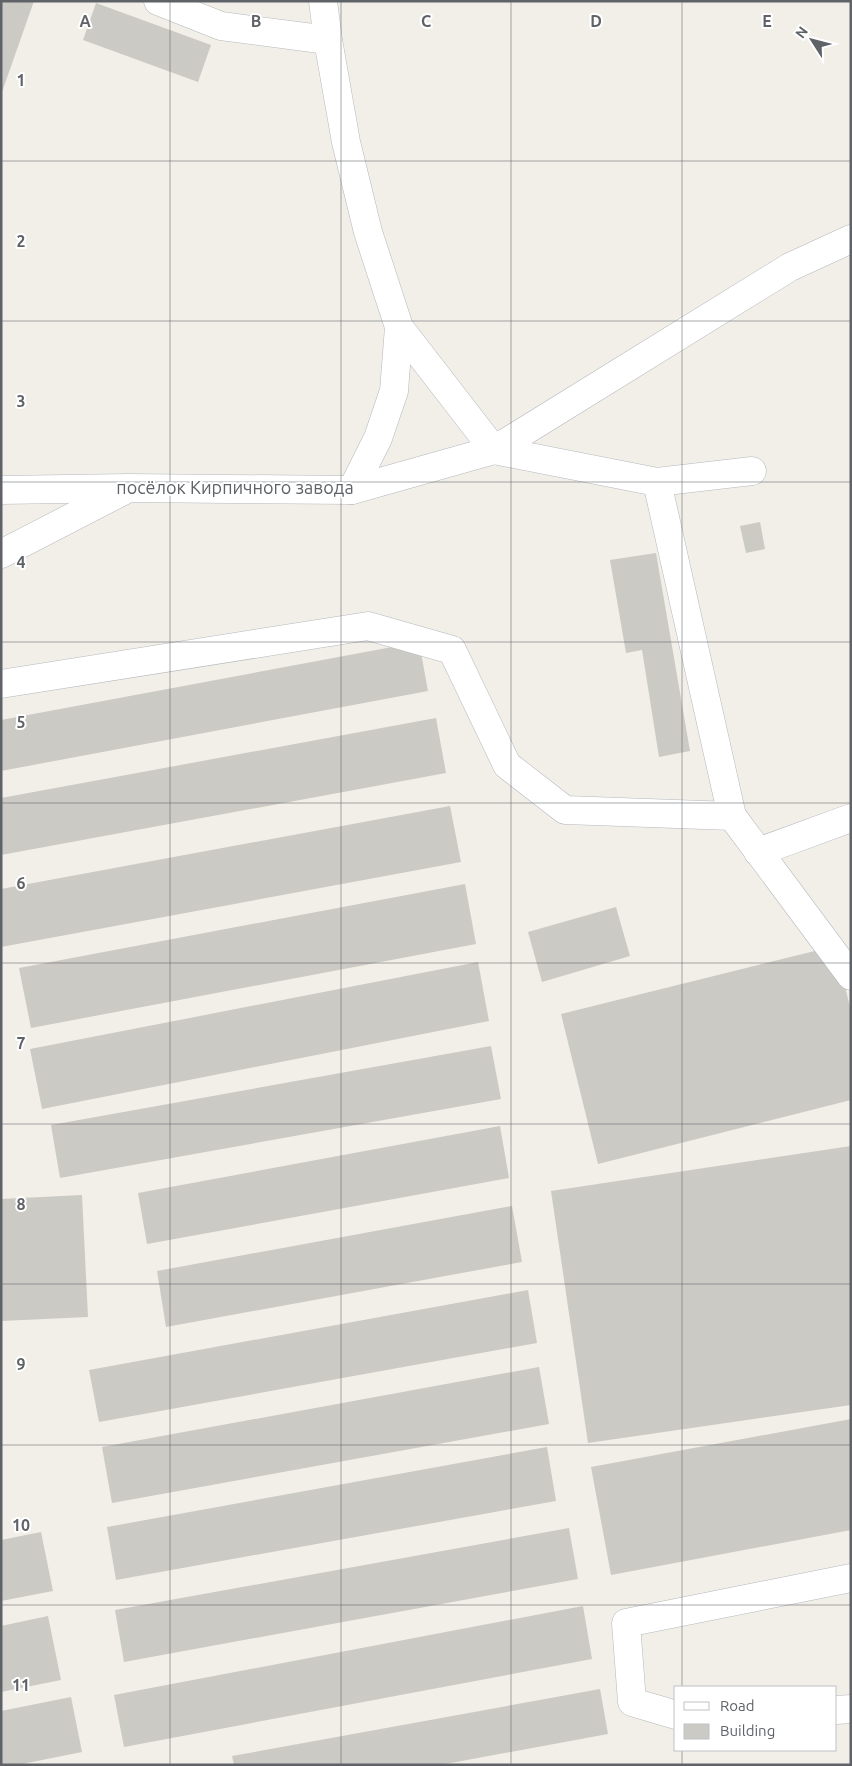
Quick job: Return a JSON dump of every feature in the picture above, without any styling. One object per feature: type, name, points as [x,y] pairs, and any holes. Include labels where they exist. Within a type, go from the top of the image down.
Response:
[{"type":"street","points":[[158,1],[220,26],[328,40]]},
{"type":"street","points":[[323,1],[346,142],[368,232],[399,327],[494,450],[657,482],[752,470]]},
{"type":"street","points":[[494,450],[790,266],[851,239]]},
{"type":"street","points":[[352,490],[378,438],[394,391],[399,327]]},
{"type":"street","name":"посёлок Кирпичного завода","points":[[1,490],[128,488],[352,490],[494,450]]},
{"type":"street","points":[[657,482],[732,816],[851,976]]},
{"type":"street","points":[[1,554],[128,488]]},
{"type":"street","points":[[1,684],[368,626],[452,650],[506,765],[565,810],[732,816]]},
{"type":"street","points":[[758,852],[851,818]]},
{"type":"street","points":[[674,1714],[632,1702],[626,1623],[851,1578]]},
{"type":"street","points":[[837,1710],[851,1709]]},
{"type":"building","points":[[1,1],[34,1],[2,92],[1,92]]},
{"type":"building","points":[[96,3],[211,45],[198,82],[83,40]]},
{"type":"building","points":[[760,522],[765,549],[746,553],[740,526]]},
{"type":"building","points":[[656,553],[690,751],[659,757],[642,650],[626,653],[610,560]]},
{"type":"building","points":[[419,642],[428,691],[1,771],[1,720]]},
{"type":"building","points":[[436,718],[446,773],[1,855],[1,798]]},
{"type":"building","points":[[450,806],[461,862],[1,947],[1,889]]},
{"type":"building","points":[[465,884],[476,944],[31,1028],[19,968]]},
{"type":"building","points":[[616,907],[630,956],[542,982],[528,932]]},
{"type":"building","points":[[835,946],[851,1011],[851,1100],[598,1164],[561,1014]]},
{"type":"building","points":[[478,962],[489,1021],[42,1109],[30,1049]]},
{"type":"building","points":[[491,1046],[501,1099],[60,1178],[51,1125]]},
{"type":"building","points":[[500,1126],[509,1178],[147,1244],[138,1193]]},
{"type":"building","points":[[851,1146],[851,1405],[588,1443],[551,1191]]},
{"type":"building","points":[[82,1195],[88,1317],[1,1321],[1,1199]]},
{"type":"building","points":[[512,1206],[522,1262],[166,1327],[157,1271]]},
{"type":"building","points":[[528,1290],[537,1343],[99,1422],[89,1370]]},
{"type":"building","points":[[539,1367],[549,1424],[112,1503],[102,1447]]},
{"type":"building","points":[[851,1419],[851,1530],[611,1575],[591,1467]]},
{"type":"building","points":[[547,1447],[556,1501],[116,1580],[107,1527]]},
{"type":"building","points":[[569,1528],[578,1579],[124,1662],[115,1610]]},
{"type":"building","points":[[41,1532],[53,1591],[1,1601],[1,1540]]},
{"type":"building","points":[[583,1606],[592,1659],[124,1747],[114,1695]]},
{"type":"building","points":[[48,1616],[61,1680],[1,1692],[1,1626]]},
{"type":"building","points":[[600,1689],[608,1734],[440,1765],[234,1765],[232,1756]]},
{"type":"building","points":[[71,1697],[82,1752],[17,1765],[1,1765],[1,1711]]}]
